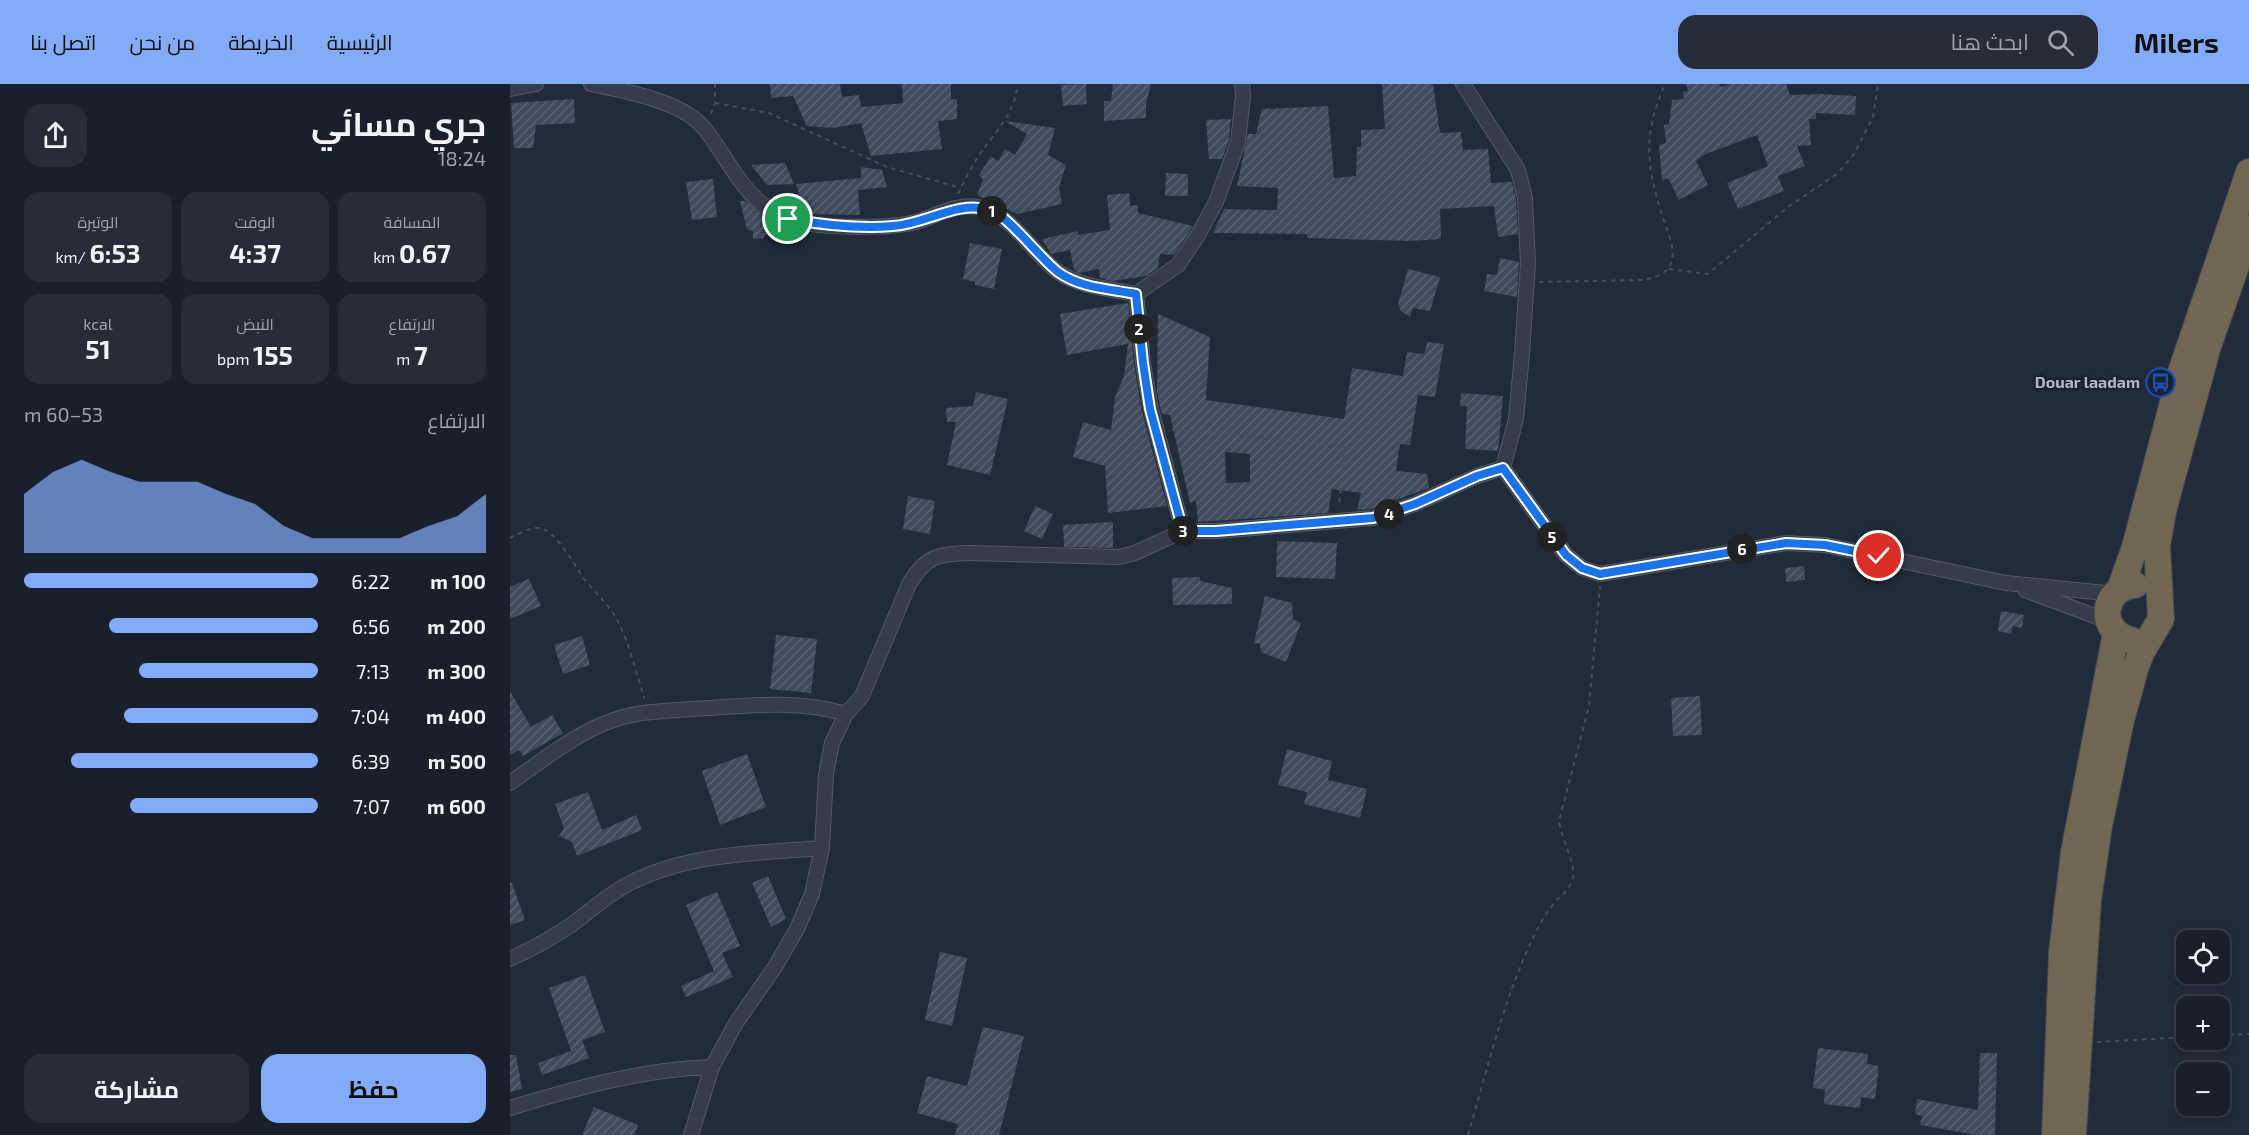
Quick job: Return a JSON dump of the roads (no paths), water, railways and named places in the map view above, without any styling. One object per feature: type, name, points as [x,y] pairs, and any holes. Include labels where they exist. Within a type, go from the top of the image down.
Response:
[{"type":"highway","points":[[2055,1135],[2062,952],[2072,863],[2112,627],[2108,606],[2117,592],[2134,547],[2181,372],[2249,172]]},
{"type":"highway","points":[[2112,627],[2124,638],[2143,639],[2157,628],[2161,619],[2157,545],[2164,507],[2208,346],[2249,229]]},
{"type":"highway","points":[[2117,592],[2135,585],[2154,593],[2159,601]]},
{"type":"highway","points":[[2073,1135],[2088,900],[2099,826],[2121,720],[2136,666],[2151,634]]},
{"type":"street","points":[[510,88],[536,84]]},
{"type":"street","points":[[591,84],[624,91],[681,110],[703,127],[741,181],[762,205],[788,219],[844,226],[895,226],[916,222],[949,210],[974,207],[994,211],[1057,271],[1077,283],[1136,294],[1178,265],[1216,202],[1238,142],[1243,96],[1242,84]]},
{"type":"street","points":[[1463,84],[1518,170],[1525,198],[1527,282],[1516,419],[1503,468]]},
{"type":"street","points":[[1136,294],[1150,409],[1183,531]]},
{"type":"street","points":[[691,1135],[712,1067],[736,1023],[775,967],[797,929],[812,894],[822,848],[826,774],[832,743],[846,714],[862,696],[909,584],[919,567],[945,554],[1119,557],[1135,554],[1183,531],[1197,532],[1373,518],[1392,513],[1477,476],[1503,468]]},
{"type":"street","points":[[1503,468],[1566,555],[1582,568],[1600,574],[1786,543],[1825,545],[2006,583],[2117,592]]},
{"type":"street","points":[[2006,583],[2112,627]]},
{"type":"street","points":[[510,783],[586,731],[613,720],[648,712],[782,704],[824,707],[846,714]]},
{"type":"street","points":[[510,959],[573,924],[602,900],[630,883],[662,870],[699,861],[748,854],[822,848]]},
{"type":"street","points":[[510,1108],[641,1074],[682,1068],[712,1067]]},
{"type":"place","name":"Douar laadam","points":[[2161,382]]}]
